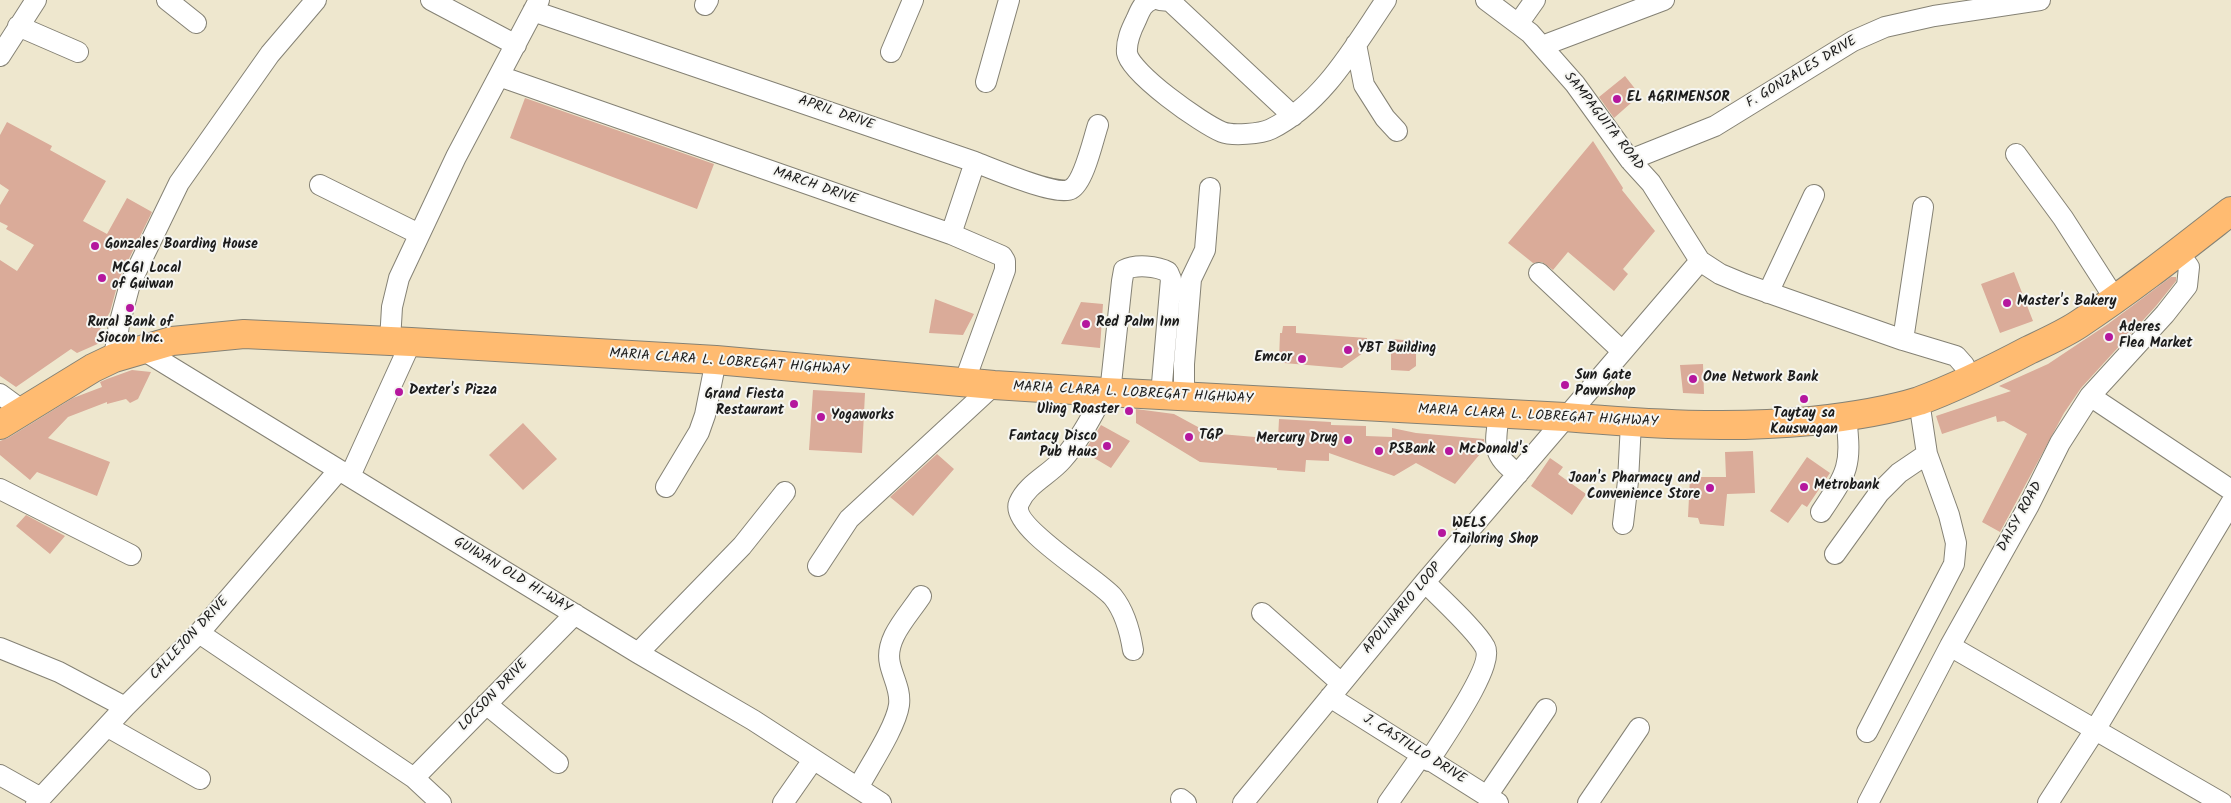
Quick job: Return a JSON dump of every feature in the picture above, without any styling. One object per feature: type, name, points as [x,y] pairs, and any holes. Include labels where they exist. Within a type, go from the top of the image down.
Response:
[{"type":"highway","name":"MARIA CLARA L. LOBREGAT HIGHWAY","points":[[0,425],[93,368],[114,358],[172,341],[244,334],[401,341],[716,360],[964,383],[1108,393],[1565,417],[1632,423],[1703,426],[1764,425],[1846,417],[1919,401],[1970,380],[2077,326],[2231,211]]},
{"type":"street","points":[[0,56],[36,0]]},
{"type":"street","points":[[168,0],[196,23]]},
{"type":"street","points":[[114,358],[130,284],[179,183],[270,54],[316,0]]},
{"type":"street","points":[[431,0],[516,45]]},
{"type":"street","points":[[891,52],[913,0]]},
{"type":"street","points":[[986,82],[1009,0]]},
{"type":"street","points":[[1151,0],[1144,4],[1129,33],[1127,54],[1137,71],[1196,118],[1224,133],[1248,133],[1268,130],[1293,116],[1320,93],[1386,0]]},
{"type":"street","points":[[1160,0],[1170,1],[1293,116]]},
{"type":"street","name":"SAMPAGUITA ROAD","points":[[1486,0],[1518,24],[1542,46],[1575,84],[1630,160],[1651,183],[1700,261],[1720,274],[1768,293],[1903,340],[1956,356],[1964,365],[1970,380]]},
{"type":"street","points":[[1518,24],[1534,0]]},
{"type":"street","points":[[1542,46],[1664,0]]},
{"type":"street","name":"F. GONZALES DRIVE","points":[[1630,160],[1715,126],[1853,41],[1885,27],[1934,16],[1966,6],[2040,0]]},
{"type":"street","name":"CALLEJON DRIVE","points":[[38,801],[125,707],[200,633],[344,473],[401,341],[394,294],[419,234],[456,156],[536,6]]},
{"type":"street","name":"APRIL DRIVE","points":[[536,6],[1046,188],[1063,191],[1072,189],[1080,180],[1098,125]]},
{"type":"street","points":[[18,26],[78,52]]},
{"type":"street","points":[[1356,44],[1364,85],[1385,118],[1397,131]]},
{"type":"street","name":"MARCH DRIVE","points":[[499,76],[951,234],[997,254],[1005,261],[1005,270],[964,383]]},
{"type":"street","points":[[2016,154],[2063,218],[2115,299]]},
{"type":"street","points":[[951,234],[975,162]]},
{"type":"street","points":[[320,185],[419,234]]},
{"type":"street","points":[[1172,396],[1184,364],[1191,279],[1205,250],[1210,188]]},
{"type":"street","points":[[1768,293],[1814,195]]},
{"type":"street","points":[[1903,340],[1923,207]]},
{"type":"street","name":"DAISY ROAD","points":[[1868,803],[1950,646],[2060,443],[2090,396],[2165,314],[2187,286],[2189,267],[2178,252]]},
{"type":"street","points":[[1565,417],[1700,261]]},
{"type":"street","points":[[1133,650],[1129,627],[1113,597],[1037,535],[1020,516],[1018,505],[1026,491],[1060,462],[1072,449],[1108,393],[1124,270],[1130,268],[1160,268],[1168,272],[1171,279],[1172,396]]},
{"type":"street","points":[[1539,274],[1622,351]]},
{"type":"street","name":"GUIWAN OLD HI-WAY","points":[[142,350],[638,653],[753,720],[881,803]]},
{"type":"street","points":[[666,487],[699,432],[705,416],[716,360]]},
{"type":"street","points":[[818,566],[849,520],[994,385]]},
{"type":"street","points":[[0,394],[23,411]]},
{"type":"street","points":[[2090,396],[2231,490]]},
{"type":"street","points":[[1867,732],[1954,564],[1956,543],[1949,515],[1927,454],[1919,401]]},
{"type":"street","points":[[1498,414],[1495,444],[1497,454],[1503,463],[1518,474]]},
{"type":"street","name":"APOLINARIO LOOP","points":[[1251,801],[1336,690],[1565,417]]},
{"type":"street","points":[[1821,512],[1841,482],[1847,467],[1849,446],[1846,417]]},
{"type":"street","points":[[1623,524],[1632,423]]},
{"type":"street","points":[[1835,554],[1879,492],[1899,472],[1927,454]]},
{"type":"street","points":[[0,489],[131,556]]},
{"type":"street","points":[[638,653],[742,546],[785,492]]},
{"type":"street","points":[[2048,803],[2095,730],[2231,503]]},
{"type":"street","points":[[1388,803],[1425,758],[1480,677],[1486,660],[1486,648],[1479,638],[1425,582]]},
{"type":"street","points":[[858,788],[892,727],[899,706],[898,688],[890,662],[890,642],[922,596]]},
{"type":"street","name":"J. CASTILLO DRIVE","points":[[1262,613],[1336,690],[1425,758],[1493,800]]},
{"type":"street","name":"LOCSON DRIVE","points":[[414,778],[575,614]]},
{"type":"street","points":[[200,633],[414,778],[441,803]]},
{"type":"street","points":[[1950,646],[2222,803]]},
{"type":"street","points":[[0,648],[59,672],[125,707]]},
{"type":"street","points":[[486,704],[558,763]]},
{"type":"street","points":[[1493,800],[1546,709]]},
{"type":"street","points":[[108,727],[200,779]]},
{"type":"street","points":[[1588,803],[1639,728]]},
{"type":"street","points":[[783,803],[813,760]]},
{"type":"street","points":[[0,775],[38,801]]},
{"type":"building","name":"EL AGRIMENSOR","points":[[1625,76],[1640,95],[1614,118],[1599,97]]},
{"type":"building","points":[[525,98],[714,164],[697,209],[510,138]]},
{"type":"building","points":[[7,122],[52,146],[50,150],[106,181],[83,221],[107,234],[127,198],[152,212],[119,279],[110,312],[95,338],[102,342],[77,353],[71,349],[16,387],[0,376],[0,260],[17,271],[34,245],[6,229],[8,226],[0,222],[0,205],[9,190],[0,184],[0,135]]},
{"type":"building","points":[[1593,141],[1623,188],[1622,190],[1655,231],[1623,269],[1628,274],[1614,291],[1568,252],[1553,270],[1542,262],[1533,263],[1508,243]]},
{"type":"building","name":"Master's Bakery","points":[[2014,272],[2033,321],[2000,333],[1981,284]]},
{"type":"building","points":[[2171,277],[2176,277],[2176,281],[2156,306],[2081,388],[2064,413],[2000,532],[1982,522],[2027,434],[2004,421],[1997,422],[1996,416],[1942,434],[1936,416],[2011,391],[1999,386],[2048,364],[2108,324]]},
{"type":"building","points":[[935,299],[974,314],[963,335],[929,333]]},
{"type":"building","name":"Red Palm Inn","points":[[1081,302],[1103,304],[1100,348],[1061,344]]},
{"type":"building","name":"YBT Building","points":[[1283,326],[1296,326],[1296,333],[1367,338],[1367,350],[1342,368],[1284,363],[1279,360],[1280,333],[1282,333]]},
{"type":"building","points":[[1391,339],[1416,341],[1416,366],[1409,371],[1391,370]]},
{"type":"building","name":"One Network Bank","points":[[1703,364],[1704,394],[1683,393],[1680,365]]},
{"type":"building","points":[[132,370],[151,372],[138,399],[130,403],[126,399],[107,404],[107,402],[68,417],[48,438],[110,462],[97,496],[37,472],[30,480],[0,455],[0,441],[73,398],[102,387],[100,382]]},
{"type":"building","points":[[813,390],[865,393],[862,453],[809,450]]},
{"type":"building","points":[[1136,409],[1174,414],[1209,433],[1278,439],[1279,419],[1331,422],[1331,425],[1366,426],[1366,436],[1392,437],[1392,428],[1416,433],[1484,439],[1485,448],[1455,484],[1416,463],[1394,476],[1329,453],[1329,461],[1306,460],[1305,472],[1200,462],[1136,423]]},
{"type":"building","points":[[523,423],[557,459],[523,490],[489,455]]},
{"type":"building","name":"Fantacy Disco Pub Haus","points":[[1101,425],[1130,441],[1111,468],[1084,452]]},
{"type":"building","points":[[1753,451],[1755,493],[1727,494],[1724,526],[1700,524],[1698,518],[1688,517],[1690,477],[1726,477],[1725,452]]},
{"type":"building","points":[[937,454],[954,469],[913,516],[890,497]]},
{"type":"building","name":"Metrobank","points":[[1807,457],[1830,473],[1807,507],[1802,504],[1788,523],[1770,511]]},
{"type":"building","points":[[1550,458],[1563,467],[1558,474],[1586,494],[1572,515],[1531,486]]},
{"type":"building","points":[[26,515],[65,536],[50,554],[16,526]]},
{"type":"place","name":"EL AGRIMENSOR","points":[[1617,99]]},
{"type":"place","name":"Gonzales Boarding House","points":[[95,246]]},
{"type":"place","name":"MCGI Local of Guiwan","points":[[102,278]]},
{"type":"place","name":"Master's Bakery","points":[[2007,303]]},
{"type":"place","name":"Rural Bank of Siocon Inc.","points":[[130,308]]},
{"type":"place","name":"Red Palm Inn","points":[[1086,324]]},
{"type":"place","name":"Aderes Flea Market","points":[[2109,337]]},
{"type":"place","name":"YBT Building","points":[[1348,350]]},
{"type":"place","name":"Emcor","points":[[1302,359]]},
{"type":"place","name":"One Network Bank","points":[[1693,379]]},
{"type":"place","name":"Sun Gate Pawnshop","points":[[1565,385]]},
{"type":"place","name":"Dexter's Pizza","points":[[399,392]]},
{"type":"place","name":"Taytay sa Kauswagan","points":[[1804,399]]},
{"type":"place","name":"Grand Fiesta Restaurant","points":[[794,404]]},
{"type":"place","name":"Uling Roaster","points":[[1129,411]]},
{"type":"place","name":"Yogaworks","points":[[821,417]]},
{"type":"place","name":"TGP","points":[[1189,437]]},
{"type":"place","name":"Mercury Drug","points":[[1348,440]]},
{"type":"place","name":"Fantacy Disco Pub Haus","points":[[1107,446]]},
{"type":"place","name":"PSBank","points":[[1379,451]]},
{"type":"place","name":"McDonald's","points":[[1449,451]]},
{"type":"place","name":"Metrobank","points":[[1804,487]]},
{"type":"place","name":"Joan's Pharmacy and Convenience Store","points":[[1710,488]]},
{"type":"place","name":"WELS Tailoring Shop","points":[[1442,533]]}]
